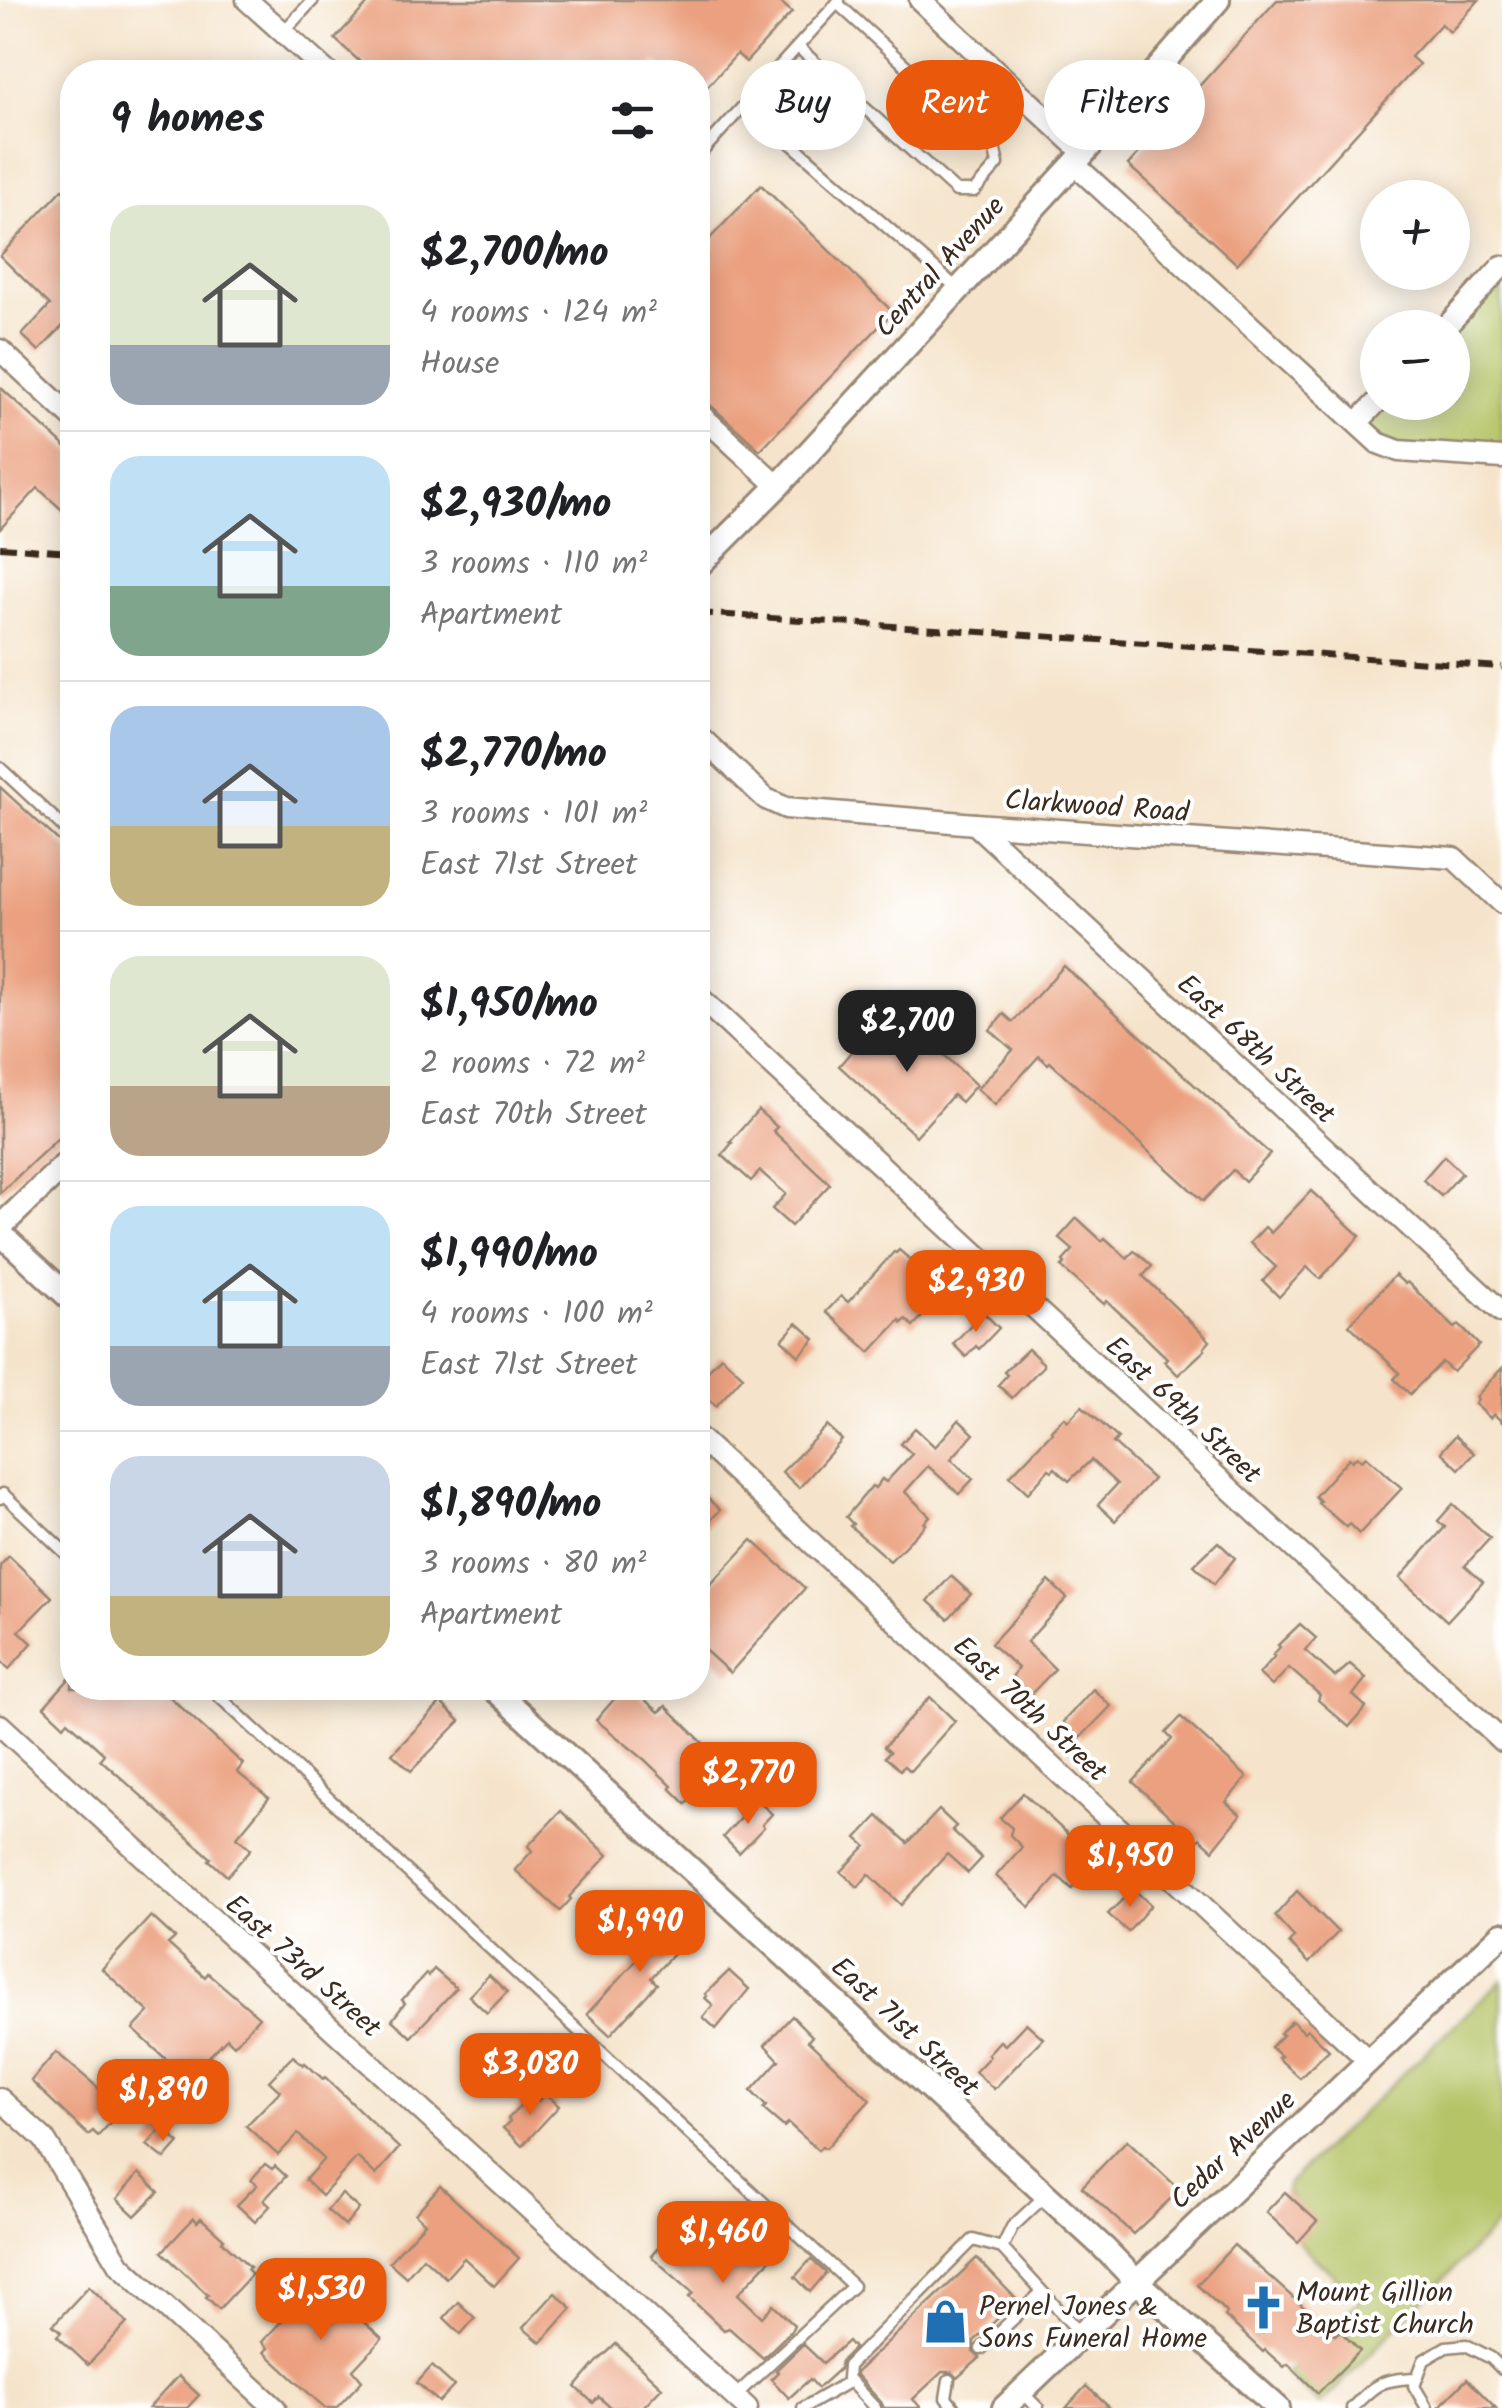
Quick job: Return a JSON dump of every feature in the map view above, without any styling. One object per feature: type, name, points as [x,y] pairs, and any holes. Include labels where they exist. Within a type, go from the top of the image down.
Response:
[{"type":"street","points":[[248,0],[313,60]]},
{"type":"street","points":[[920,0],[1079,158],[1378,443],[1399,451],[1502,458]]},
{"type":"street","name":"Central Avenue","points":[[710,554],[778,486],[958,290],[1218,0]]},
{"type":"street","points":[[1462,310],[1502,266]]},
{"type":"street","points":[[0,350],[60,406]]},
{"type":"street","points":[[1356,424],[1360,420]]},
{"type":"street","points":[[710,423],[778,486]]},
{"type":"street","name":"Clarkwood Road","points":[[710,747],[766,799],[786,808],[1454,858],[1502,903]]},
{"type":"street","name":"East 68th Street","points":[[975,824],[1502,1312]]},
{"type":"street","name":"East 69th Street","points":[[710,1007],[1502,1741]]},
{"type":"street","points":[[60,1170],[0,1230],[60,1288]]},
{"type":"street","name":"East 70th Street","points":[[710,1447],[1369,2061]]},
{"type":"street","name":"East 71st Street","points":[[507,1700],[1136,2282],[1278,2408]]},
{"type":"street","name":"East 73rd Street","points":[[0,1724],[741,2402]]},
{"type":"street","name":"Cedar Avenue","points":[[1004,2408],[1502,1934]]},
{"type":"street","points":[[0,2098],[44,2139],[120,2265],[275,2408]]},
{"type":"lane","points":[[283,32],[312,0]]},
{"type":"lane","points":[[710,143],[798,46],[838,2],[994,146],[998,164],[974,191],[956,191],[798,46]]},
{"type":"lane","points":[[799,150],[958,290]]},
{"type":"lane","points":[[0,768],[60,824]]},
{"type":"lane","points":[[0,1498],[3,1494],[60,1548]]},
{"type":"lane","points":[[223,1700],[853,2286],[741,2402]]},
{"type":"lane","points":[[1002,2248],[1012,2227],[1046,2195]]},
{"type":"lane","points":[[875,2408],[847,2378],[848,2366],[973,2240],[1002,2248],[1081,2334]]},
{"type":"lane","points":[[982,2349],[1042,2292]]},
{"type":"lane","points":[[1427,2408],[1414,2386],[1424,2360],[1446,2347],[1466,2345],[1502,2369]]},
{"type":"lane","points":[[1352,2408],[1373,2386],[1392,2378],[1417,2378]]},
{"type":"lane","points":[[949,2380],[946,2398],[954,2408]]},
{"type":"lane","points":[[803,2408],[850,2381]]},
{"type":"lane","points":[[1022,2391],[1038,2408]]},
{"type":"green space","points":[[1502,266],[1502,458],[1399,451],[1357,423],[1470,420],[1470,310],[1467,310]]},
{"type":"green space","points":[[1502,1980],[1502,2220],[1320,2405],[1286,2374],[1360,2300],[1298,2242],[1293,2199],[1286,2191],[1288,2183]]},
{"type":"building","points":[[371,0],[778,0],[792,12],[748,60],[737,54],[710,84],[710,60],[358,60],[335,39]]},
{"type":"building","points":[[1277,0],[1479,0],[1450,32],[1441,24],[1411,57],[1419,64],[1237,264],[1128,165],[1142,150],[1205,150],[1205,80]]},
{"type":"building","points":[[761,185],[893,312],[760,450],[710,405],[710,238]]},
{"type":"building","points":[[60,192],[60,329],[39,351],[22,335],[50,305],[0,256]]},
{"type":"building","points":[[0,387],[60,442],[60,508],[38,488],[0,529]]},
{"type":"building","points":[[0,787],[60,842],[60,1136],[0,1193]]},
{"type":"building","points":[[1064,966],[1270,1154],[1245,1181],[1233,1170],[1203,1201],[1039,1056],[995,1105],[977,1089],[1013,1050],[990,1030],[1004,1014],[1013,1022]]},
{"type":"building","points":[[901,1014],[976,1085],[961,1102],[953,1095],[916,1136],[839,1066],[864,1037],[873,1045]]},
{"type":"building","points":[[758,1110],[777,1127],[773,1131],[830,1184],[791,1226],[772,1209],[786,1194],[760,1171],[751,1181],[722,1155]]},
{"type":"building","points":[[1444,1156],[1462,1173],[1441,1196],[1423,1180]]},
{"type":"building","points":[[1311,1191],[1360,1236],[1320,1279],[1307,1267],[1279,1297],[1263,1281],[1276,1267],[1250,1243],[1265,1227],[1271,1233]]},
{"type":"building","points":[[1077,1218],[1127,1258],[1134,1251],[1152,1266],[1143,1276],[1210,1341],[1178,1375],[1164,1361],[1167,1358],[1107,1301],[1104,1304],[1061,1267],[1073,1250],[1059,1238]]},
{"type":"building","points":[[899,1250],[945,1289],[913,1326],[906,1319],[902,1323],[900,1320],[870,1352],[826,1312],[841,1296],[848,1302]]},
{"type":"building","points":[[1395,1275],[1479,1345],[1453,1372],[1442,1362],[1410,1394],[1394,1379],[1400,1373],[1349,1325]]},
{"type":"building","points":[[983,1312],[999,1328],[966,1357],[953,1344]]},
{"type":"building","points":[[797,1323],[815,1339],[799,1356],[782,1340]]},
{"type":"building","points":[[1028,1349],[1043,1366],[1012,1398],[998,1385],[1007,1375],[1004,1372]]},
{"type":"building","points":[[721,1356],[743,1376],[716,1406],[710,1401],[710,1368]]},
{"type":"building","points":[[1502,1368],[1502,1422],[1494,1414],[1490,1418],[1475,1404],[1476,1397]]},
{"type":"building","points":[[1082,1406],[1118,1438],[1113,1443],[1153,1479],[1115,1521],[1098,1505],[1117,1484],[1091,1460],[1069,1481],[1055,1468],[1049,1469],[1028,1493],[1010,1476],[1064,1417],[1068,1421]]},
{"type":"building","points":[[959,1420],[974,1434],[951,1459],[973,1479],[959,1494],[928,1466],[905,1492],[930,1516],[890,1561],[850,1526],[853,1524],[846,1517],[872,1486],[875,1488],[882,1479],[886,1482],[912,1454],[901,1444],[915,1428],[935,1447]]},
{"type":"building","points":[[827,1426],[842,1440],[799,1488],[782,1472]]},
{"type":"building","points":[[1455,1436],[1474,1453],[1459,1469],[1441,1452]]},
{"type":"building","points":[[1357,1456],[1362,1460],[1366,1456],[1402,1488],[1359,1534],[1318,1503],[1315,1496],[1349,1458],[1352,1461]]},
{"type":"building","points":[[710,1500],[720,1510],[710,1521]]},
{"type":"building","points":[[1453,1504],[1490,1538],[1465,1566],[1483,1582],[1447,1621],[1400,1578],[1445,1527],[1438,1521]]},
{"type":"building","points":[[752,1540],[805,1588],[730,1673],[710,1655],[710,1585]]},
{"type":"building","points":[[1218,1542],[1235,1558],[1214,1584],[1194,1565]]},
{"type":"building","points":[[9,1556],[52,1597],[19,1631],[32,1643],[9,1669],[0,1660],[0,1566]]},
{"type":"building","points":[[951,1576],[971,1594],[948,1619],[928,1601]]},
{"type":"building","points":[[1049,1581],[1067,1598],[1027,1642],[1055,1669],[1031,1694],[1012,1677],[1018,1668],[991,1644]]},
{"type":"building","points":[[1300,1624],[1316,1638],[1305,1650],[1335,1677],[1350,1664],[1366,1678],[1353,1695],[1366,1707],[1349,1727],[1289,1668],[1272,1686],[1259,1674],[1275,1656],[1278,1645]]},
{"type":"building","points":[[60,1689],[60,1700],[173,1700],[243,1764],[237,1772],[269,1798],[237,1837],[251,1849],[227,1876],[100,1759],[104,1754],[68,1721],[64,1726],[44,1707]]},
{"type":"building","points":[[1093,1689],[1111,1706],[1080,1738],[1063,1722]]},
{"type":"building","points":[[930,1697],[955,1721],[910,1771],[904,1766],[900,1770],[885,1757],[890,1752],[884,1747]]},
{"type":"building","points":[[614,1700],[645,1700],[659,1712],[666,1706],[731,1771],[733,1768],[751,1784],[736,1801],[710,1778],[686,1804],[645,1760],[596,1720]]},
{"type":"building","points":[[441,1703],[460,1721],[411,1771],[392,1754]]},
{"type":"building","points":[[1181,1717],[1247,1777],[1226,1802],[1241,1815],[1213,1850],[1200,1838],[1197,1842],[1133,1782],[1172,1739],[1166,1733]]},
{"type":"building","points":[[1023,1793],[1098,1862],[1072,1889],[1058,1876],[1030,1907],[996,1876],[1022,1847],[1010,1835],[1012,1828],[1000,1818]]},
{"type":"building","points":[[757,1800],[772,1814],[739,1853],[723,1837]]},
{"type":"building","points":[[939,1810],[956,1826],[952,1830],[982,1858],[968,1873],[947,1854],[901,1905],[869,1874],[858,1887],[841,1872],[866,1846],[857,1838],[878,1816],[908,1843]]},
{"type":"building","points":[[561,1811],[608,1855],[560,1911],[515,1870],[532,1851],[528,1846]]},
{"type":"building","points":[[1133,1889],[1151,1905],[1128,1932],[1108,1914]]},
{"type":"building","points":[[1297,1891],[1338,1932],[1309,1963],[1289,1943],[1294,1937],[1275,1916]]},
{"type":"building","points":[[673,1913],[694,1931],[651,1978],[657,1984],[610,2035],[587,2014],[643,1953],[640,1950]]},
{"type":"building","points":[[151,1916],[175,1938],[168,1944],[259,2017],[234,2045],[227,2038],[202,2064],[216,2076],[201,2091],[133,2029],[149,2012],[102,1969]]},
{"type":"building","points":[[434,1969],[456,1988],[411,2037],[392,2020],[405,2003],[402,2000]]},
{"type":"building","points":[[729,1971],[749,1989],[716,2029],[703,2017],[713,2005],[705,1994]]},
{"type":"building","points":[[489,1975],[507,1992],[487,2013],[469,1996]]},
{"type":"building","points":[[792,2016],[812,2036],[808,2041],[870,2100],[826,2148],[818,2150],[788,2123],[784,2127],[763,2109],[766,2106],[751,2091],[779,2060],[765,2045]]},
{"type":"building","points":[[1292,2021],[1329,2050],[1300,2078],[1271,2047]]},
{"type":"building","points":[[1026,2023],[1043,2038],[994,2089],[975,2072],[1000,2041],[1005,2045]]},
{"type":"building","points":[[56,2052],[123,2109],[98,2136],[93,2131],[88,2135],[31,2081]]},
{"type":"building","points":[[293,2056],[325,2077],[399,2148],[376,2175],[357,2157],[322,2196],[305,2180],[324,2159],[298,2134],[278,2155],[246,2126],[280,2091],[269,2081]]},
{"type":"building","points":[[545,2093],[559,2106],[522,2146],[503,2128],[531,2095],[538,2101]]},
{"type":"building","points":[[162,2128],[179,2143],[165,2159],[147,2145]]},
{"type":"building","points":[[1127,2140],[1180,2190],[1133,2234],[1082,2187]]},
{"type":"building","points":[[265,2164],[272,2169],[275,2166],[286,2176],[264,2200],[270,2206],[255,2222],[237,2205],[257,2185],[251,2180]]},
{"type":"building","points":[[139,2173],[159,2192],[135,2216],[117,2199]]},
{"type":"building","points":[[440,2186],[519,2258],[494,2286],[464,2258],[446,2278],[423,2257],[406,2277],[389,2262],[425,2223],[415,2214]]},
{"type":"building","points":[[1285,2192],[1317,2221],[1298,2242],[1266,2212]]},
{"type":"building","points":[[342,2194],[359,2209],[345,2226],[327,2210]]},
{"type":"building","points":[[689,2213],[705,2228],[701,2232],[705,2236],[698,2245],[723,2266],[747,2240],[770,2260],[738,2294],[762,2317],[773,2305],[794,2325],[763,2358],[729,2328],[724,2330],[689,2297],[693,2293],[651,2256]]},
{"type":"building","points":[[194,2218],[197,2222],[201,2218],[224,2239],[252,2274],[219,2309],[162,2252]]},
{"type":"building","name":"Mount Gillion Baptist Church","points":[[1234,2245],[1335,2335],[1340,2331],[1360,2351],[1318,2393],[1288,2364],[1284,2367],[1263,2352],[1197,2285]]},
{"type":"building","points":[[977,2258],[1017,2300],[974,2341],[973,2352],[980,2358],[957,2378],[951,2372],[942,2372],[913,2399],[921,2408],[884,2408],[856,2372]]},
{"type":"building","points":[[811,2259],[826,2273],[810,2292],[795,2277]]},
{"type":"building","points":[[307,2270],[382,2339],[353,2370],[362,2381],[336,2408],[325,2408],[264,2352],[268,2348],[262,2342],[303,2298],[291,2287]]},
{"type":"building","points":[[89,2286],[127,2323],[88,2365],[57,2336],[61,2332],[53,2325]]},
{"type":"building","points":[[555,2293],[572,2308],[541,2343],[523,2328]]},
{"type":"building","points":[[458,2302],[475,2318],[461,2334],[444,2318]]},
{"type":"building","points":[[848,2341],[854,2348],[818,2388],[810,2379],[789,2398],[771,2379],[803,2344],[823,2363]]},
{"type":"building","points":[[616,2344],[662,2387],[642,2408],[611,2408],[599,2397],[593,2403],[576,2387]]},
{"type":"building","points":[[432,2366],[454,2386],[439,2402],[417,2383]]},
{"type":"building","points":[[178,2376],[199,2395],[187,2408],[149,2408]]},
{"type":"building","points":[[1467,2379],[1496,2408],[1438,2408]]},
{"type":"building","points":[[1086,2386],[1110,2408],[1066,2408]]},
{"type":"railway","points":[[0,547],[60,551]]},
{"type":"railway","points":[[710,614],[1502,667]]},
{"type":"place","name":"Mount Gillion Baptist Church","points":[[1263,2307]]},
{"type":"place","name":"Pernel Jones & Sons Funeral Home","points":[[946,2321]]}]
